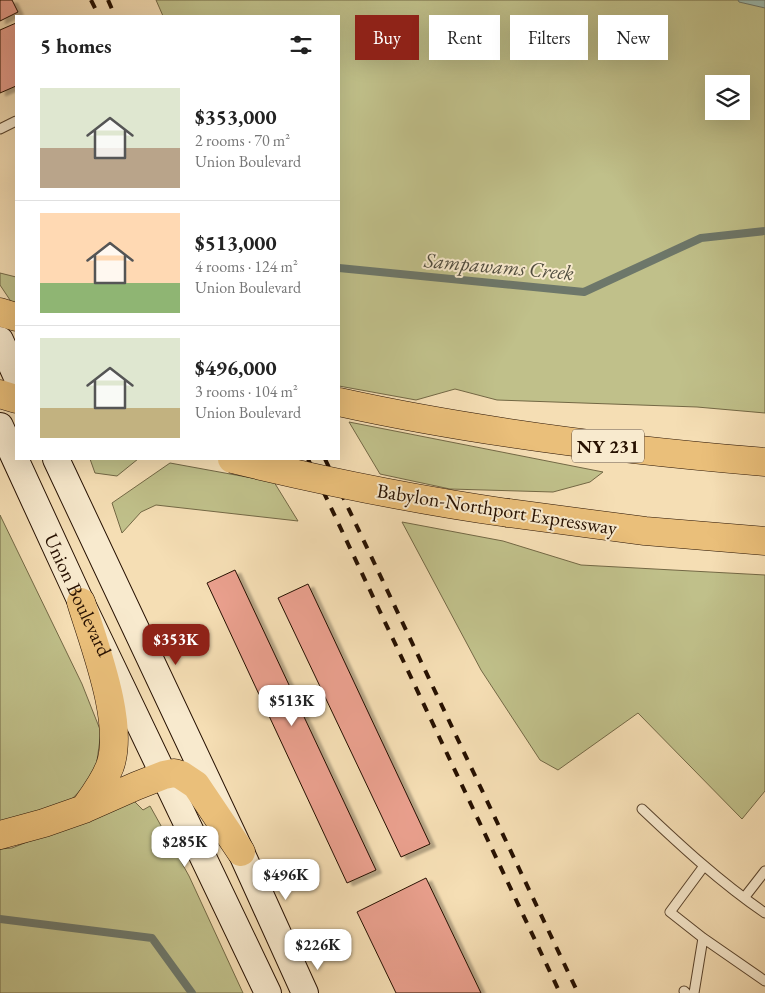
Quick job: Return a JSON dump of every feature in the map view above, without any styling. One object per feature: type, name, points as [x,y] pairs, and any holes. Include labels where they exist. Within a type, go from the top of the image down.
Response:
[{"type":"main road","points":[[0,312],[15,317]]},
{"type":"main road","points":[[0,340],[15,372]]},
{"type":"main road","points":[[0,394],[15,399]]},
{"type":"main road","name":"NY 231","points":[[340,402],[453,424],[575,443],[765,462]]},
{"type":"main road","name":"Union Boulevard","points":[[0,426],[15,458]]},
{"type":"main road","name":"Union Boulevard","points":[[16,460],[81,602],[268,993]]},
{"type":"main road","name":"Union Boulevard","points":[[56,460],[306,993]]},
{"type":"main road","name":"Babylon-Northport Expressway","points":[[236,460],[362,488],[457,506],[646,531],[765,541]]},
{"type":"main road","points":[[81,602],[105,681],[113,719],[114,735],[114,752],[105,780],[84,809]]},
{"type":"main road","points":[[0,835],[44,823],[84,809],[136,786],[174,774],[181,775],[196,785],[241,852]]},
{"type":"lane","points":[[0,129],[15,122]]},
{"type":"lane","points":[[642,809],[704,866],[765,913]]},
{"type":"lane","points":[[704,866],[670,912],[703,938],[765,981]]},
{"type":"lane","points":[[744,898],[765,871]]},
{"type":"lane","points":[[694,993],[703,938]]},
{"type":"green space","points":[[156,0],[765,0],[765,413],[697,407],[497,400],[455,389],[416,400],[340,386],[340,15],[163,15]]},
{"type":"green space","points":[[0,273],[15,277],[15,308],[0,285]]},
{"type":"green space","points":[[349,422],[603,472],[590,482],[553,492],[450,489],[380,474]]},
{"type":"green space","points":[[90,460],[137,460],[117,476],[95,473]]},
{"type":"green space","points":[[170,463],[274,482],[298,521],[156,505],[141,512],[122,533],[112,503]]},
{"type":"green space","points":[[0,515],[82,684],[101,732],[95,775],[70,801],[0,826]]},
{"type":"green space","points":[[402,522],[503,541],[581,565],[765,575],[765,791],[742,819],[638,713],[558,770],[540,760],[481,670]]},
{"type":"green space","points":[[133,800],[143,810],[150,806],[189,876],[243,993],[0,993],[0,849],[12,848]]},
{"type":"water","points":[[738,0],[765,0],[765,8],[739,2]]},
{"type":"building","points":[[0,0],[12,0],[18,12],[0,21]]},
{"type":"building","points":[[15,23],[15,86],[0,93],[0,30]]},
{"type":"building","points":[[235,570],[376,870],[347,883],[207,583]]},
{"type":"building","points":[[308,584],[430,844],[401,857],[278,598]]},
{"type":"building","points":[[426,878],[481,993],[396,993],[357,912]]},
{"type":"waterway","name":"Sampawams Creek","points":[[340,268],[584,292],[701,238],[765,231]]},
{"type":"waterway","points":[[0,919],[152,938],[192,993]]},
{"type":"railway","points":[[91,0],[98,15]]},
{"type":"railway","points":[[108,0],[115,15]]},
{"type":"railway","points":[[308,460],[560,993]]},
{"type":"railway","points":[[325,460],[578,993]]}]
